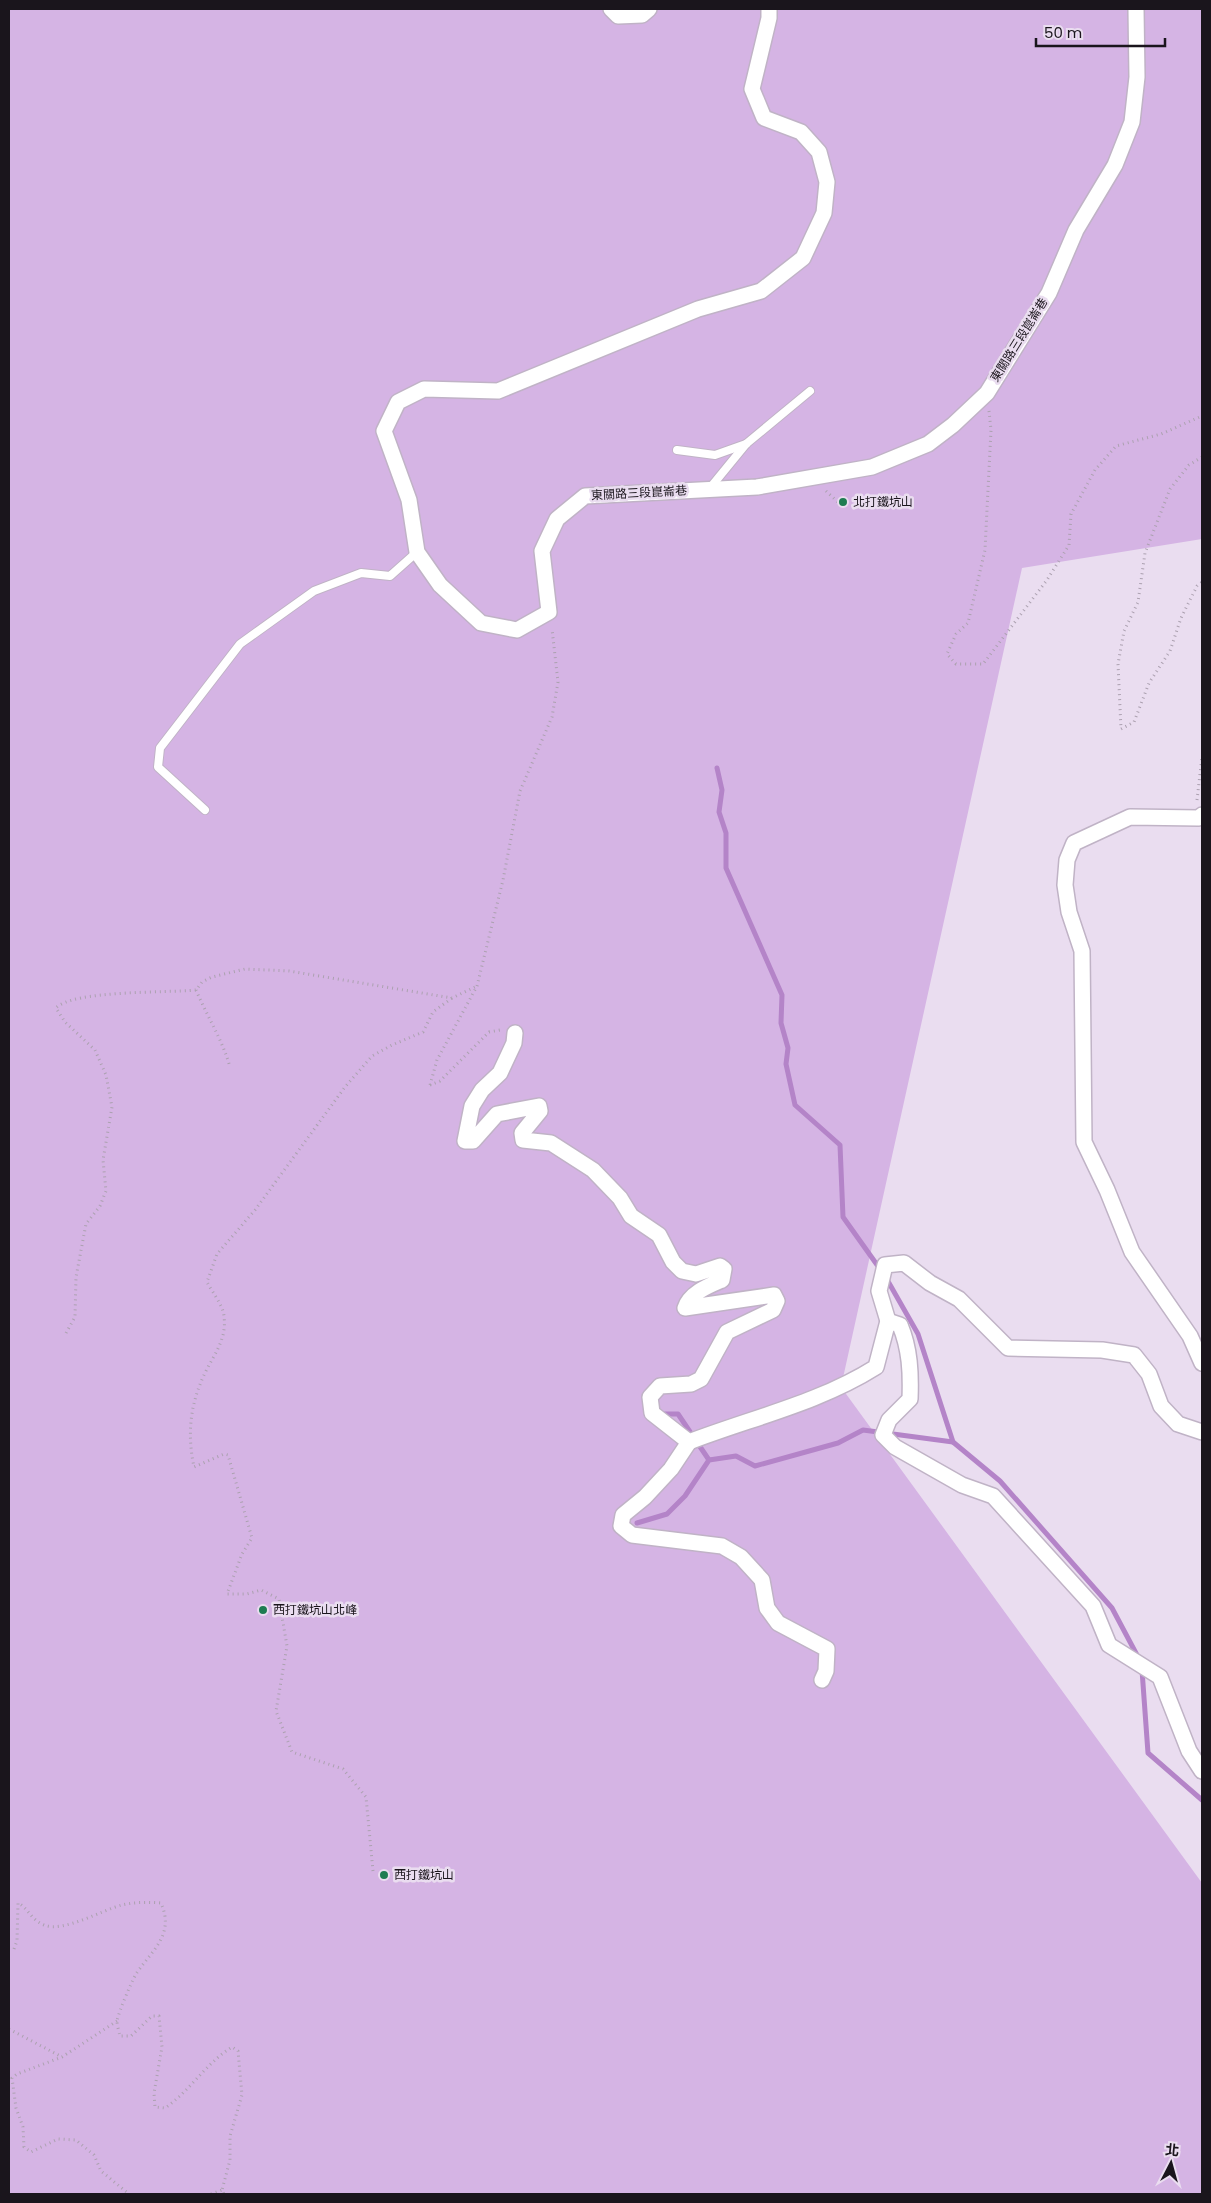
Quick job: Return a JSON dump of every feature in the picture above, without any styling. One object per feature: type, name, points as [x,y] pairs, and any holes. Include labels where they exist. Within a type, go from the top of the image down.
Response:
[{"type":"street","points":[[611,9],[618,16],[642,15],[650,9]]},
{"type":"street","points":[[550,612],[517,630],[481,623],[440,584],[417,552],[409,500],[384,431],[398,402],[424,389],[498,391],[698,309],[761,291],[803,258],[824,213],[827,182],[820,152],[801,132],[764,118],[752,89],[769,18],[769,9]]},
{"type":"street","name":"東關路三段崑崙巷","points":[[550,612],[542,551],[557,520],[586,496],[757,487],[872,467],[928,444],[953,425],[986,393],[1049,293],[1076,230],[1115,165],[1132,122],[1137,77],[1136,9]]},
{"type":"street","points":[[1201,817],[1130,817],[1074,843],[1067,860],[1064,885],[1069,912],[1082,950],[1084,1142],[1108,1190],[1132,1252],[1190,1336],[1202,1363]]},
{"type":"street","points":[[515,1033],[514,1043],[500,1073],[482,1090],[472,1106],[465,1141],[473,1140],[498,1114],[539,1106],[540,1111],[538,1115],[522,1133],[523,1140],[551,1143],[593,1170],[620,1198],[631,1216],[659,1235],[673,1262],[682,1270],[696,1274],[720,1266],[724,1269],[722,1280],[703,1288],[686,1303],[685,1308],[774,1295],[777,1301],[773,1310],[727,1332],[702,1379],[691,1384],[660,1386],[650,1397],[652,1413],[689,1442]]},
{"type":"street","points":[[822,1680],[826,1671],[827,1649],[812,1639],[778,1623],[766,1608],[762,1580],[741,1557],[722,1546],[632,1536],[621,1526],[623,1515],[645,1498],[665,1476],[689,1442],[746,1423],[857,1379],[876,1367],[888,1321],[879,1291],[885,1265],[904,1263],[959,1299],[1008,1348],[1102,1350],[1134,1355],[1149,1374],[1161,1406],[1178,1424],[1202,1432]]},
{"type":"street","points":[[888,1321],[900,1324],[906,1341],[911,1373],[910,1399],[889,1420],[883,1435],[895,1447],[953,1480],[994,1496],[1092,1606],[1109,1645],[1160,1677],[1189,1751],[1202,1770]]},
{"type":"lane","points":[[708,490],[746,444],[810,391]]},
{"type":"lane","points":[[677,450],[715,455],[746,444]]},
{"type":"lane","points":[[205,810],[158,767],[160,748],[240,644],[314,591],[361,573],[390,576],[417,552]]},
{"type":"path","points":[[986,393],[990,430],[985,550],[968,623],[956,634],[946,654],[956,664],[983,664],[1047,580],[1069,545],[1070,514],[1095,470],[1116,446],[1162,434],[1202,416]]},
{"type":"path","points":[[1202,457],[1189,465],[1170,489],[1144,553],[1138,602],[1124,631],[1118,664],[1121,729],[1134,722],[1149,683],[1170,651],[1181,618],[1197,586],[1202,582]]},
{"type":"path","points":[[515,1033],[498,1030],[488,1032],[440,1081],[430,1085],[436,1060],[477,986],[503,880],[520,791],[552,716],[558,682],[550,612]]},
{"type":"path","points":[[1201,817],[1197,794],[1202,757]]},
{"type":"path","points":[[66,1333],[75,1317],[76,1277],[86,1224],[100,1206],[106,1191],[103,1160],[112,1107],[106,1075],[95,1050],[65,1022],[56,1008],[61,1003],[97,994],[137,994],[196,990],[212,977],[245,969],[290,971],[452,998]]},
{"type":"path","points":[[373,1871],[366,1797],[343,1769],[292,1752],[276,1712],[287,1646],[279,1599],[261,1590],[247,1594],[227,1594],[242,1554],[252,1538],[228,1455],[224,1454],[194,1467],[189,1430],[193,1404],[205,1374],[221,1347],[224,1316],[207,1282],[217,1254],[255,1210],[339,1094],[372,1056],[423,1032],[433,1012],[452,998],[477,986]]},
{"type":"path","points":[[196,990],[207,1016],[223,1043],[230,1067]]},
{"type":"path","points":[[9,1949],[14,1949],[17,1941],[18,1903],[24,1906],[28,1915],[45,1926],[62,1926],[122,1905],[146,1902],[161,1903],[166,1914],[164,1933],[152,1955],[136,1975],[117,2021],[120,2036],[131,2036],[152,2016],[159,2016],[162,2047],[154,2093],[155,2107],[165,2108],[176,2100],[222,2053],[232,2047],[238,2051],[242,2095],[230,2136],[230,2160],[222,2190],[224,2194]]},
{"type":"path","points":[[117,2021],[62,2057],[16,2074],[12,2078],[16,2108],[23,2127],[24,2147],[31,2152],[58,2140],[76,2140],[94,2155],[101,2171],[129,2194]]},
{"type":"path","points":[[9,2029],[62,2057]]},
{"type":"path","points":[[211,2194],[222,2190]]},
{"type":"shaded area","points":[[9,9],[1202,9],[1202,539],[1022,568],[841,1387],[1202,1883],[1202,2194],[9,2194]]},
{"type":"waterway","points":[[717,768],[722,790],[719,812],[726,833],[726,868],[782,995],[781,1023],[788,1048],[786,1064],[795,1105],[840,1145],[843,1217],[880,1269]]},
{"type":"waterway","points":[[885,1276],[918,1334],[953,1442],[1000,1481],[1112,1608],[1138,1657]]},
{"type":"waterway","points":[[665,1414],[678,1414],[709,1460]]},
{"type":"waterway","points":[[637,1523],[667,1514],[685,1496],[709,1460],[736,1456],[755,1466],[838,1443],[863,1430],[953,1442]]},
{"type":"waterway","points":[[1142,1670],[1148,1753],[1202,1800]]},
{"type":"place","name":"北打鐵坑山","points":[[843,502]]},
{"type":"place","name":"西打鐵坑山北峰","points":[[263,1610]]},
{"type":"place","name":"西打鐵坑山","points":[[384,1875]]}]
